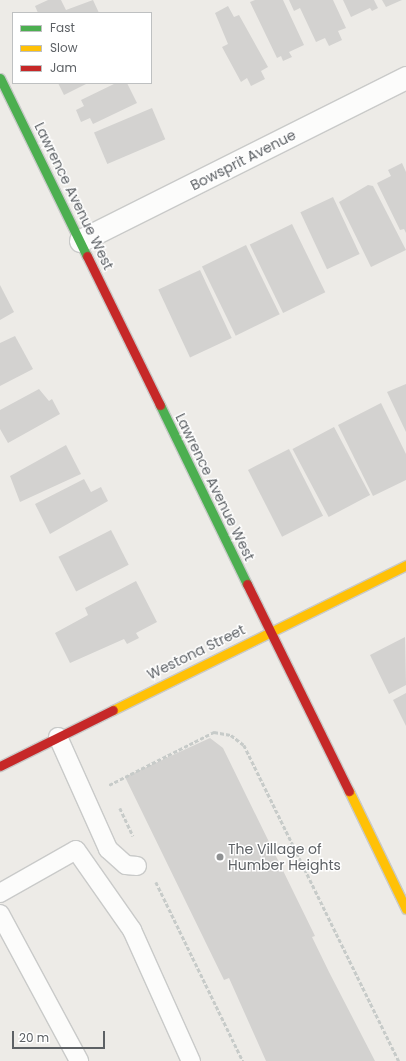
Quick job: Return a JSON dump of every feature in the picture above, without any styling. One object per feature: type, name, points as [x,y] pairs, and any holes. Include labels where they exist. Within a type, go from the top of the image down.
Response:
[{"type":"main road","name":"Lawrence Avenue West","points":[[0,78],[81,241],[406,909]]},
{"type":"main road","name":"Westona Street","points":[[0,766],[406,565]]},
{"type":"street","name":"Bowsprit Avenue","points":[[81,241],[406,78]]},
{"type":"lane","points":[[58,737],[108,849],[126,865],[137,866]]},
{"type":"lane","points":[[0,893],[76,850],[132,930],[190,1061]]},
{"type":"lane","points":[[0,914],[79,1061]]},
{"type":"path","points":[[112,791],[108,784],[214,732],[231,735],[244,745],[399,1061]]},
{"type":"path","points":[[118,805],[136,841]]},
{"type":"path","points":[[153,876],[243,1061]]},
{"type":"building","points":[[48,0],[61,0],[66,10],[93,0],[99,12],[38,12],[35,6]]},
{"type":"building","points":[[255,0],[283,0],[304,45],[289,52],[292,57],[283,61],[281,56],[277,58],[250,2]]},
{"type":"building","points":[[289,0],[333,0],[346,28],[338,31],[342,40],[329,46],[325,38],[316,42],[300,8],[294,11]]},
{"type":"building","points":[[343,0],[374,0],[378,8],[372,11],[370,8],[351,17]]},
{"type":"building","points":[[382,0],[402,0],[386,7]]},
{"type":"building","points":[[228,6],[234,17],[239,15],[268,67],[261,71],[265,79],[251,86],[247,78],[241,82],[222,47],[228,44],[215,13]]},
{"type":"building","points":[[58,84],[86,84],[64,95]]},
{"type":"building","points":[[114,84],[128,84],[137,103],[93,124],[90,118],[81,122],[76,110],[84,106],[81,100]]},
{"type":"building","points":[[152,108],[165,139],[107,164],[94,133]]},
{"type":"building","points":[[402,163],[406,172],[406,233],[404,229],[400,230],[377,183],[391,176],[388,170]]},
{"type":"building","points":[[368,185],[373,186],[406,250],[371,267],[339,202]]},
{"type":"building","points":[[333,197],[360,254],[327,269],[300,212]]},
{"type":"building","points":[[292,224],[325,292],[283,313],[250,245]]},
{"type":"building","points":[[246,245],[280,314],[236,336],[202,266]]},
{"type":"building","points":[[200,270],[232,338],[190,357],[158,289]]},
{"type":"building","points":[[0,285],[14,312],[0,320]]},
{"type":"building","points":[[15,336],[33,369],[0,386],[0,343]]},
{"type":"building","points":[[406,384],[406,432],[387,392]]},
{"type":"building","points":[[39,389],[49,401],[52,399],[60,414],[8,443],[0,429],[0,410]]},
{"type":"building","points":[[381,403],[406,454],[406,480],[373,496],[338,425]]},
{"type":"building","points":[[334,427],[370,495],[329,517],[293,449]]},
{"type":"building","points":[[66,445],[81,474],[20,502],[10,476]]},
{"type":"building","points":[[289,449],[323,516],[282,537],[248,470]]},
{"type":"building","points":[[84,479],[91,492],[101,487],[108,501],[50,534],[35,504]]},
{"type":"building","points":[[111,530],[129,565],[76,592],[58,557]]},
{"type":"building","points":[[136,581],[157,622],[136,633],[139,638],[127,644],[124,639],[70,663],[55,633],[88,615],[85,608]]},
{"type":"building","points":[[405,637],[406,685],[389,694],[370,655]]},
{"type":"building","points":[[406,693],[406,726],[393,700]]},
{"type":"building","name":"The Village of Humber Heights","points":[[210,738],[223,748],[315,936],[312,937],[375,1061],[266,1061],[229,978],[224,980],[125,777]]},
{"type":"traffic: fast","points":[[0,78],[87,256]]},
{"type":"traffic: fast","points":[[160,405],[247,584]]},
{"type":"traffic: slow","points":[[113,710],[406,565]]},
{"type":"traffic: slow","points":[[349,791],[406,909]]},
{"type":"traffic: jam","points":[[87,256],[160,405]]},
{"type":"traffic: jam","points":[[247,584],[349,791]]},
{"type":"traffic: jam","points":[[0,766],[113,710]]},
{"type":"place","name":"The Village of Humber Heights","points":[[220,857]]}]
